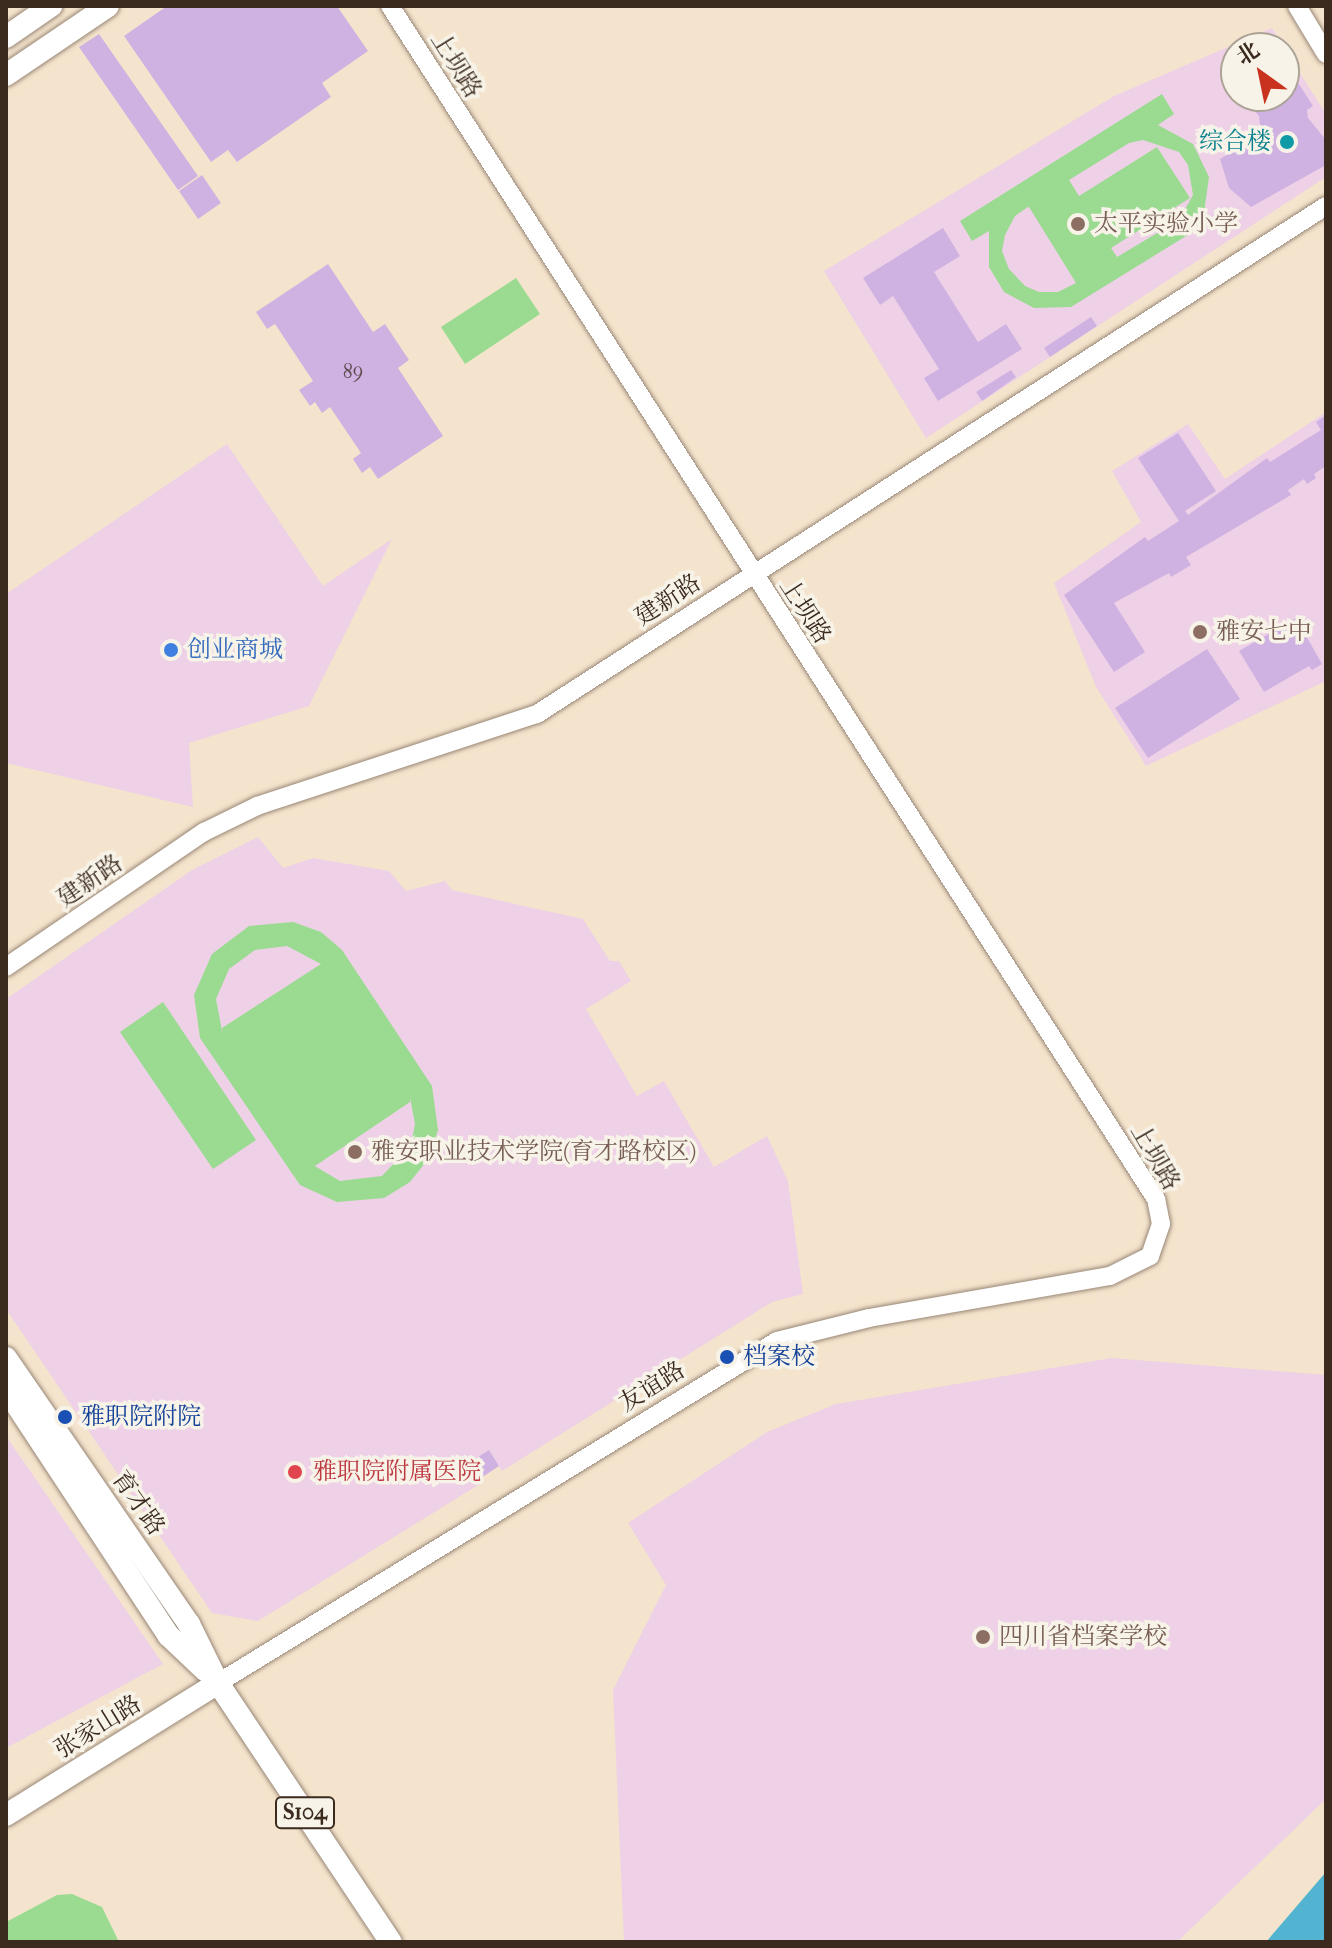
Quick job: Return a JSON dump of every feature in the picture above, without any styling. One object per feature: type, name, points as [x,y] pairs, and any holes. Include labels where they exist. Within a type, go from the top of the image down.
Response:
[{"type":"main road","points":[[6,37],[51,6]]},
{"type":"main road","points":[[6,75],[108,6]]},
{"type":"main road","name":"育才路","points":[[6,1358],[189,1624],[218,1683],[391,1942]]},
{"type":"main road","name":"育才路","points":[[6,1389],[168,1635],[218,1683]]},
{"type":"main road","name":"张家山路","points":[[6,1815],[218,1683]]},
{"type":"street","name":"上坝路","points":[[390,6],[1156,1199],[1161,1224],[1155,1247]]},
{"type":"street","points":[[1297,6],[1326,54]]},
{"type":"street","name":"建新路","points":[[6,967],[204,832],[257,806],[537,714],[1326,206]]},
{"type":"street","name":"友谊路","points":[[218,1683],[777,1341],[869,1318],[1110,1276],[1140,1263],[1155,1247]]},
{"type":"shaded area","name":"太平实验小学","points":[[1220,50],[1220,112],[1300,112],[1300,73],[1326,114],[1326,177],[926,438],[824,271],[1114,96]]},
{"type":"shaded area","name":"雅安七中","points":[[1326,412],[1326,681],[1146,766],[1096,687],[1054,583],[1141,522],[1112,471],[1188,424],[1225,479]]},
{"type":"shaded area","name":"创业商城","points":[[227,444],[323,586],[392,539],[309,706],[189,743],[193,807],[6,763],[6,594]]},
{"type":"shaded area","name":"雅安职业技术学院(育才路校区)","points":[[258,837],[283,868],[313,858],[389,871],[406,891],[445,881],[452,890],[583,919],[610,961],[619,961],[631,981],[586,1009],[637,1096],[664,1081],[714,1167],[767,1136],[788,1181],[803,1294],[772,1302],[502,1471],[489,1451],[467,1464],[480,1484],[258,1621],[212,1613],[6,1309],[6,999],[192,870]]},
{"type":"shaded area","name":"四川省档案学校","points":[[1112,1358],[1326,1375],[1326,1799],[1177,1942],[624,1942],[613,1690],[666,1585],[628,1523],[767,1432],[836,1404]]},
{"type":"shaded area","points":[[6,1436],[163,1664],[6,1748]]},
{"type":"green space","points":[[1162,94],[1174,114],[1158,125],[1193,144],[1209,177],[1204,213],[1191,233],[1071,307],[1034,308],[1004,292],[989,267],[989,231],[972,241],[960,221]],"holes":[[[1143,140],[1179,152],[1188,165],[1193,195],[1179,220],[1117,257],[1111,248],[1190,198],[1157,147],[1079,196],[1069,180],[1129,143]],[[1029,207],[1076,283],[1058,292],[1039,292],[1025,286],[1009,269],[1002,251],[1005,235],[1015,216]]]},
{"type":"green space","points":[[516,278],[540,314],[465,364],[441,327]]},
{"type":"green space","points":[[293,922],[321,932],[342,950],[432,1086],[438,1130],[429,1158],[410,1182],[384,1198],[337,1202],[300,1185],[200,1038],[194,995],[212,954],[249,926]],"holes":[[[287,946],[321,964],[222,1028],[223,1036],[216,999],[229,969],[255,950]],[[410,1097],[415,1124],[411,1145],[382,1176],[340,1181],[308,1162],[315,1166],[410,1102]]]},
{"type":"green space","points":[[163,1002],[256,1140],[213,1169],[120,1032]]},
{"type":"green space","points":[[72,1894],[102,1907],[119,1942],[6,1942],[6,1922],[57,1895]]},
{"type":"water","points":[[1326,1872],[1326,1942],[1266,1942]]},
{"type":"building","points":[[167,6],[337,6],[368,51],[322,83],[331,97],[237,162],[228,150],[211,162],[124,36]]},
{"type":"building","points":[[99,34],[198,176],[178,190],[79,47]]},
{"type":"building","name":"综合楼","points":[[1300,86],[1313,106],[1307,110],[1308,118],[1326,140],[1326,165],[1251,207],[1229,188],[1220,159],[1261,134],[1256,112],[1300,112]]},
{"type":"building","points":[[202,175],[221,203],[198,219],[179,191]]},
{"type":"building","points":[[943,228],[960,256],[934,272],[978,342],[1006,324],[1022,349],[938,401],[924,378],[939,369],[893,296],[880,305],[863,278]]},
{"type":"building","points":[[328,264],[373,332],[385,324],[409,360],[398,368],[443,436],[378,479],[370,467],[362,473],[353,459],[361,453],[330,407],[322,413],[315,402],[310,406],[299,390],[313,381],[275,324],[267,329],[256,312]]},
{"type":"building","points":[[1091,317],[1097,326],[1050,357],[1044,348]]},
{"type":"building","points":[[1011,370],[1016,377],[982,401],[976,392]]},
{"type":"building","points":[[1326,415],[1326,466],[1314,474],[1316,478],[1307,484],[1304,479],[1288,490],[1291,495],[1186,557],[1191,565],[1171,577],[1169,573],[1114,603],[1145,652],[1114,672],[1064,595],[1145,537],[1148,541],[1179,521],[1138,458],[1178,433],[1216,491],[1185,511],[1188,515],[1267,458],[1270,462],[1321,430],[1316,422]]},
{"type":"building","points":[[1296,618],[1322,664],[1312,670],[1309,666],[1264,692],[1239,651]]},
{"type":"building","points":[[1207,649],[1240,699],[1148,758],[1115,708]]},
{"type":"building","points":[[489,1450],[499,1466],[478,1480],[467,1464]]},
{"type":"place","name":"综合楼","points":[[1287,142]]},
{"type":"place","name":"太平实验小学","points":[[1078,224]]},
{"type":"place","name":"雅安七中","points":[[1200,632]]},
{"type":"place","name":"创业商城","points":[[171,650]]},
{"type":"place","name":"雅安职业技术学院(育才路校区)","points":[[355,1152]]},
{"type":"place","name":"档案校","points":[[727,1357]]},
{"type":"place","name":"雅职院附院","points":[[65,1417]]},
{"type":"place","name":"雅职院附属医院","points":[[295,1472]]},
{"type":"place","name":"四川省档案学校","points":[[983,1637]]}]
